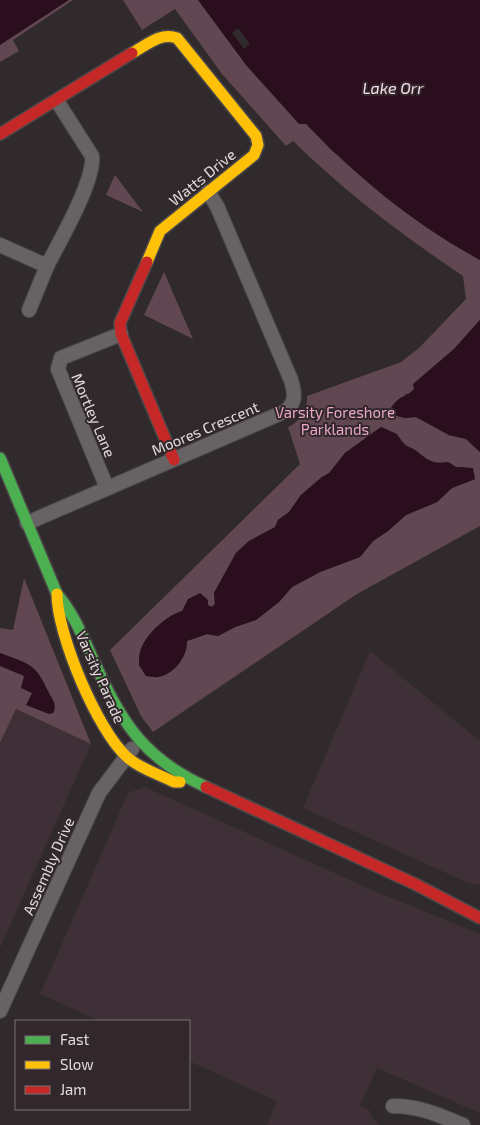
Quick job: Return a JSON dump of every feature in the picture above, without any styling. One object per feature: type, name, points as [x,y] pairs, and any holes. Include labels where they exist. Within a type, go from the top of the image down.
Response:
[{"type":"street","name":"Watts Drive","points":[[0,134],[161,36],[169,35],[177,38],[256,136],[258,145],[254,155],[160,231],[120,323],[121,334]]},
{"type":"street","points":[[29,310],[47,266],[87,184],[93,165],[92,156],[57,101]]},
{"type":"street","name":"Moores Crescent","points":[[27,522],[286,412],[295,400],[294,390],[275,340],[217,206],[208,192]]},
{"type":"street","points":[[0,246],[47,266]]},
{"type":"street","points":[[121,334],[174,460]]},
{"type":"street","name":"Mortley Lane","points":[[107,488],[58,368],[58,363],[61,358],[121,334]]},
{"type":"street","name":"Varsity Parade","points":[[0,458],[56,594],[59,617],[88,690],[110,736],[126,756],[174,782],[192,781]]},
{"type":"street","name":"Varsity Parade","points":[[56,594],[72,612],[111,698],[138,741],[155,756],[192,781],[415,884],[479,909]]},
{"type":"street","name":"Assembly Drive","points":[[0,1011],[99,793],[138,741]]},
{"type":"street","points":[[393,1106],[420,1108],[463,1125]]},
{"type":"shaded area","points":[[370,651],[480,741],[480,885],[466,882],[303,808]]},
{"type":"shaded area","points":[[16,709],[91,744],[0,948],[0,743]]},
{"type":"shaded area","points":[[145,787],[372,890],[480,934],[480,1113],[377,1068],[360,1106],[370,1111],[373,1119],[380,1125],[267,1125],[277,1101],[190,1061],[190,1020],[98,1020],[40,994],[128,793]]},
{"type":"green space","points":[[59,0],[73,0],[13,40],[19,51],[0,62],[0,38]]},
{"type":"green space","name":"Varsity Foreshore Parklands","points":[[123,0],[205,0],[330,149],[425,226],[480,260],[480,320],[454,349],[414,384],[414,389],[410,394],[405,394],[404,418],[416,417],[449,435],[466,439],[480,452],[480,526],[357,594],[153,732],[141,716],[110,650],[300,464],[288,427],[296,422],[302,414],[306,406],[307,396],[401,362],[419,348],[466,299],[463,276],[375,212],[333,178],[293,141],[286,146],[222,74],[175,9],[142,30]],"holes":[[[381,427],[421,456],[438,463],[448,462],[456,467],[465,467],[475,479],[452,488],[437,502],[406,515],[373,541],[360,557],[320,572],[292,587],[279,602],[256,620],[235,627],[218,636],[207,634],[187,641],[146,676],[139,665],[141,649],[173,618],[193,607],[203,605],[212,607],[215,604],[214,593],[236,553],[249,541],[276,527],[278,520],[289,512],[301,495],[322,477],[330,473],[345,453]]]},
{"type":"green space","points":[[115,175],[143,212],[106,195]]},
{"type":"green space","points":[[164,272],[193,339],[144,315]]},
{"type":"green space","points":[[24,578],[91,744],[16,709],[0,743],[0,628],[13,630]]},
{"type":"water","points":[[0,0],[69,0],[0,45]]},
{"type":"water","name":"Lake Orr","points":[[198,0],[480,0],[480,260],[410,216],[366,181],[306,124],[299,124],[246,65]]},
{"type":"water","points":[[480,320],[480,452],[466,439],[449,435],[416,417],[404,418],[394,415],[391,408],[397,400],[414,389],[413,384],[454,349]]},
{"type":"water","points":[[381,427],[397,434],[405,446],[416,450],[429,460],[440,463],[448,462],[456,467],[473,468],[475,479],[452,488],[437,502],[406,515],[373,541],[360,557],[320,572],[292,587],[279,602],[256,620],[235,627],[218,636],[207,634],[187,641],[185,653],[179,664],[169,673],[157,677],[146,676],[139,665],[139,655],[147,637],[152,631],[176,613],[182,611],[188,599],[200,593],[208,600],[208,605],[212,607],[215,604],[214,593],[236,553],[249,541],[275,527],[278,520],[289,512],[301,495],[329,473],[345,453]]},
{"type":"water","points":[[0,653],[26,663],[36,671],[54,702],[55,708],[53,713],[49,714],[26,705],[32,693],[21,688],[24,676],[0,666]]},
{"type":"pier","points":[[238,28],[250,44],[244,49],[232,33]]},
{"type":"traffic: fast","points":[[0,458],[57,594],[75,621],[107,689],[127,724],[152,753],[185,777],[206,787]]},
{"type":"traffic: slow","points":[[132,53],[159,38],[177,38],[256,136],[258,145],[254,155],[160,231],[147,262]]},
{"type":"traffic: slow","points":[[57,594],[59,611],[71,656],[103,726],[115,744],[132,761],[174,782],[180,782]]},
{"type":"traffic: jam","points":[[0,134],[132,53]]},
{"type":"traffic: jam","points":[[147,262],[120,323],[121,334],[174,460]]},
{"type":"traffic: jam","points":[[206,787],[415,884],[480,918]]}]
